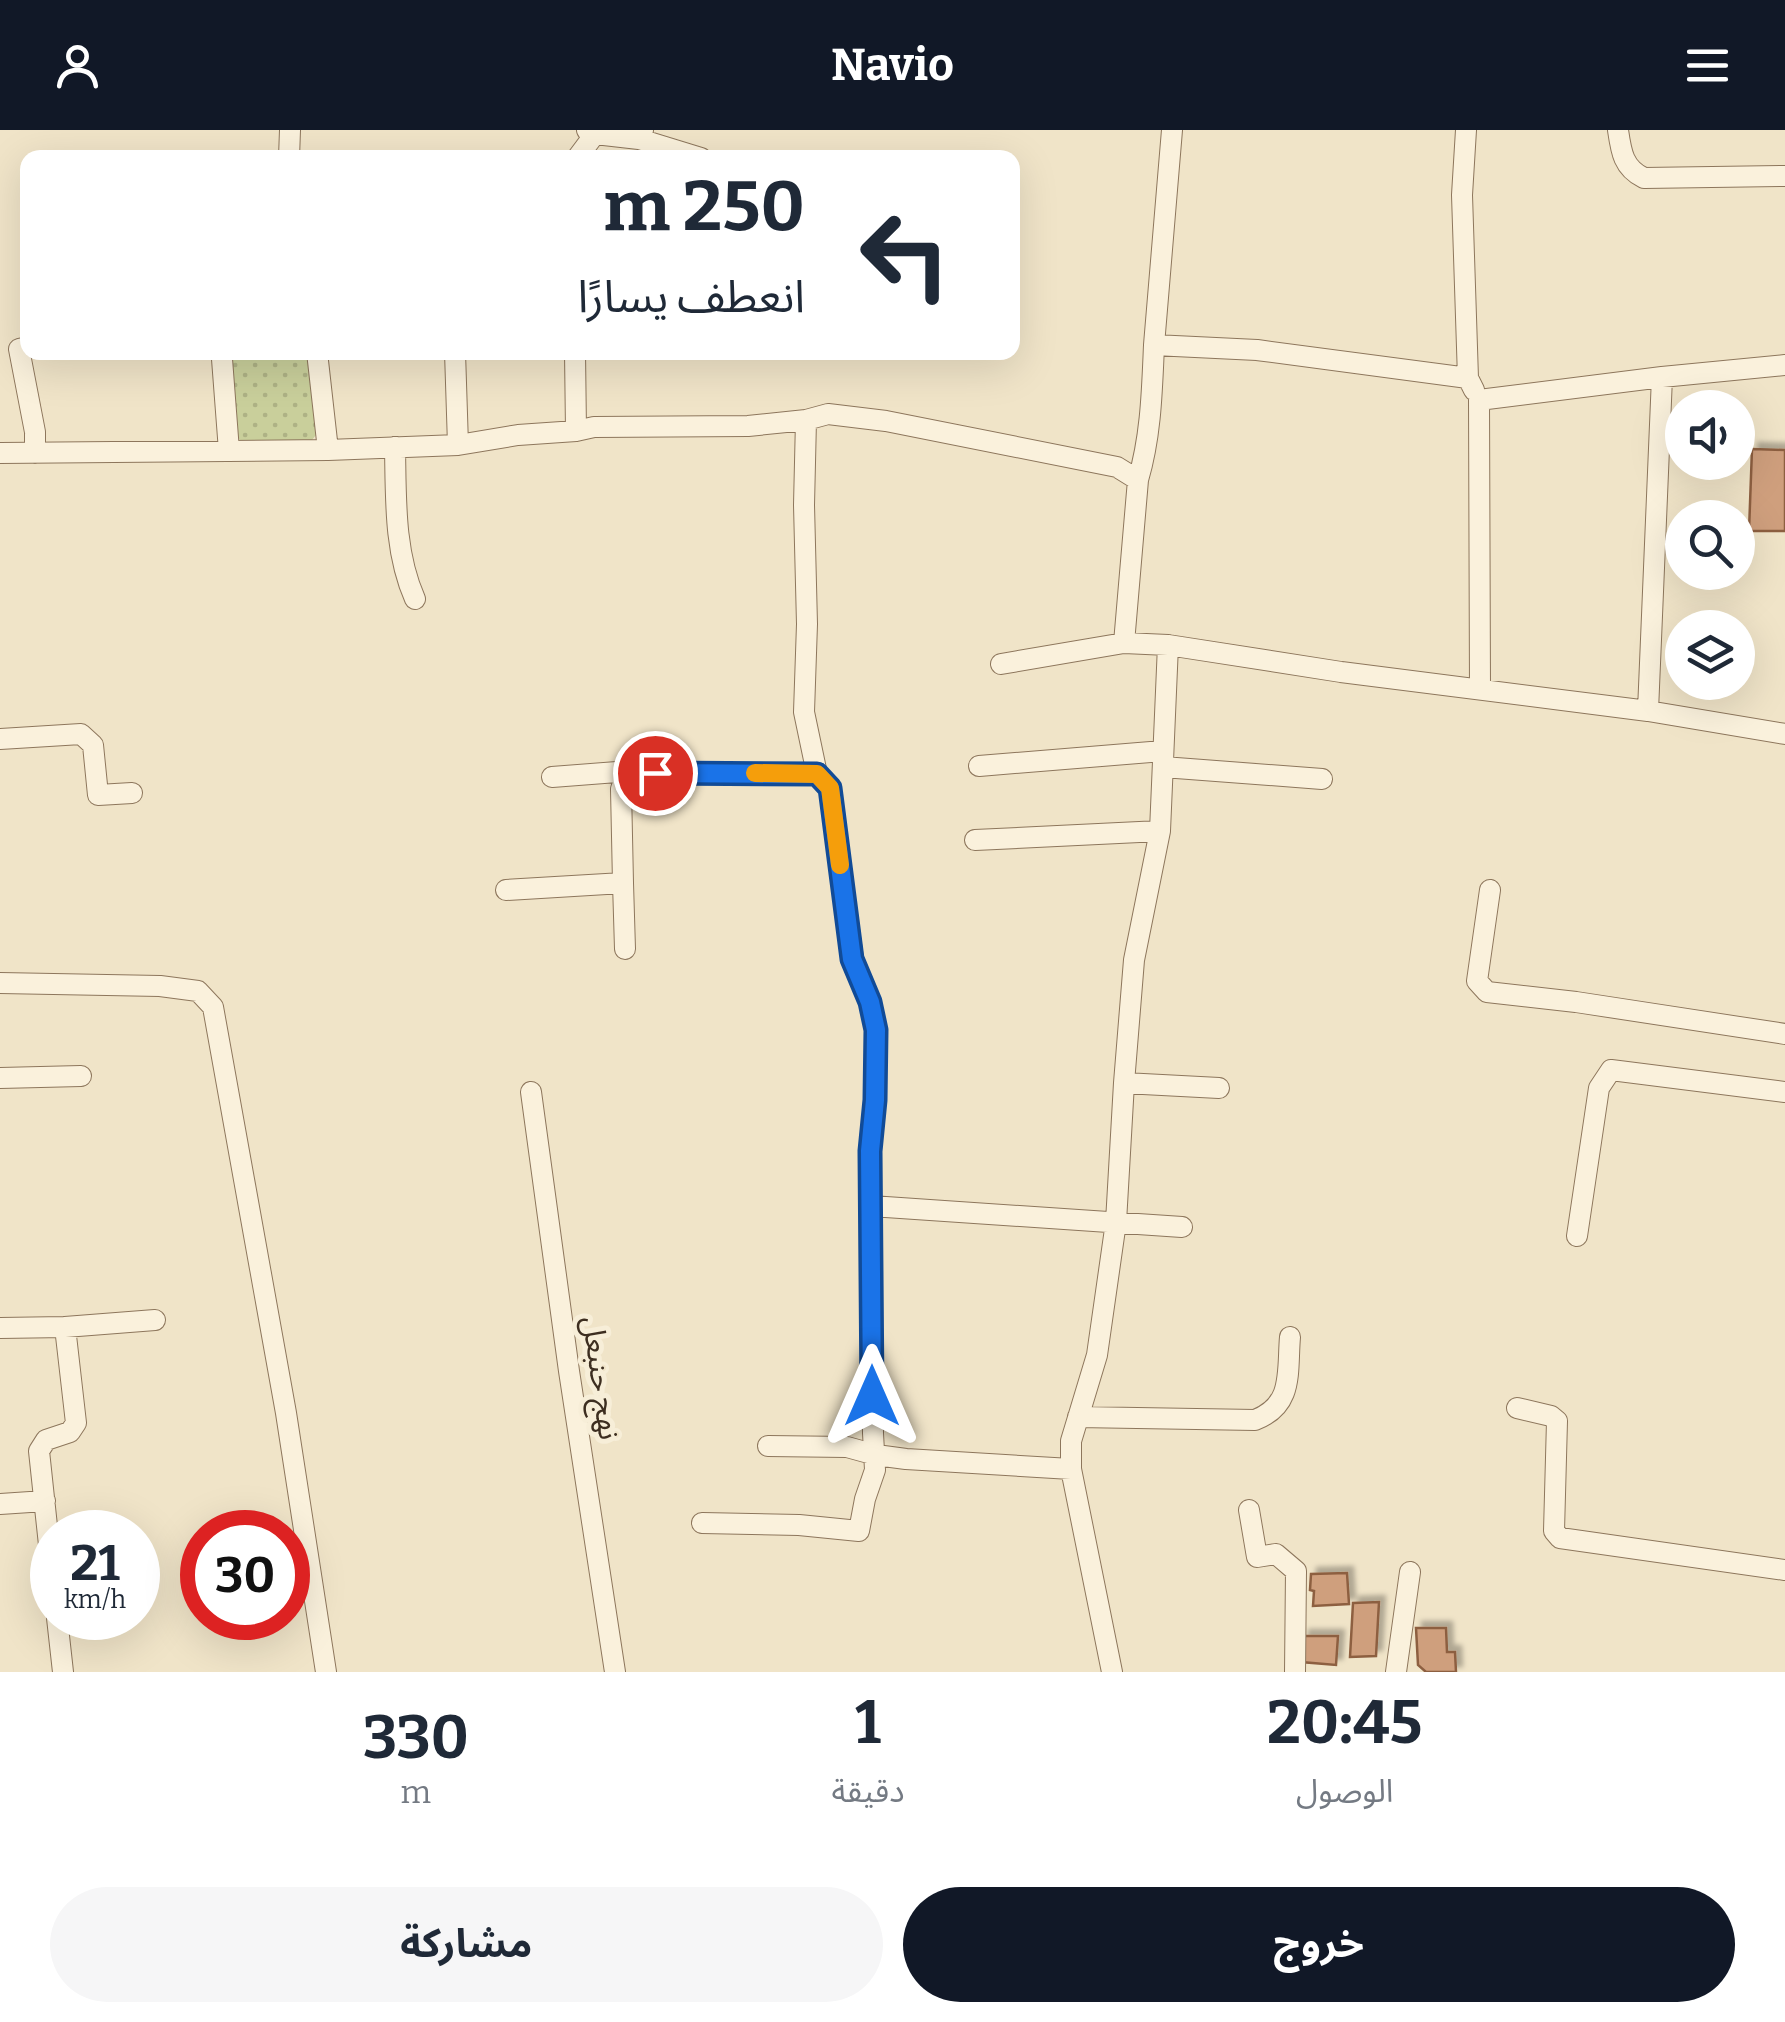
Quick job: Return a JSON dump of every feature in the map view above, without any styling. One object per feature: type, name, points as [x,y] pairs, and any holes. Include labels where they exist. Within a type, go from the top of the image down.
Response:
[{"type":"street","points":[[1124,643],[1138,480],[1151,410],[1172,130]]},
{"type":"street","points":[[1466,130],[1462,195],[1468,378],[1479,400],[1480,689]]},
{"type":"street","points":[[1618,130],[1621,155],[1633,173],[1644,178],[1785,176]]},
{"type":"street","points":[[586,131],[641,134],[682,150]]},
{"type":"street","points":[[1154,346],[1257,350],[1468,378]]},
{"type":"street","points":[[21,360],[36,432],[35,453]]},
{"type":"street","points":[[222,360],[228,451]]},
{"type":"street","points":[[318,360],[328,450]]},
{"type":"street","points":[[455,360],[458,444]]},
{"type":"street","points":[[575,360],[576,431]]},
{"type":"street","points":[[1479,400],[1785,365]]},
{"type":"street","points":[[1648,711],[1662,377]]},
{"type":"street","points":[[0,453],[395,447],[458,444],[594,426],[748,426],[828,414],[886,421],[1117,467],[1138,480]]},
{"type":"street","points":[[702,1523],[860,1531],[875,1470],[871,1132],[876,1030],[870,1002],[852,959],[830,788],[817,774],[804,712],[806,420]]},
{"type":"street","points":[[395,447],[403,574],[414,599]]},
{"type":"street","points":[[1002,664],[1124,643],[1168,645],[1342,672],[1648,711],[1785,734]]},
{"type":"street","points":[[1112,1672],[1070,1468],[1071,1441],[1096,1355],[1116,1222],[1134,960],[1160,830],[1168,645]]},
{"type":"street","points":[[0,739],[80,734],[93,744],[98,796],[132,794]]},
{"type":"street","points":[[978,766],[1163,759],[1322,779]]},
{"type":"street","points":[[552,777],[617,772],[817,774]]},
{"type":"street","points":[[625,948],[621,789],[627,774]]},
{"type":"street","points":[[975,840],[1160,830]]},
{"type":"street","points":[[506,890],[623,883]]},
{"type":"street","points":[[1490,890],[1478,981],[1487,992],[1785,1034]]},
{"type":"street","points":[[0,982],[160,986],[198,991],[213,1006],[286,1413],[326,1672]]},
{"type":"street","points":[[1577,1236],[1599,1088],[1611,1070],[1785,1092]]},
{"type":"street","points":[[0,1078],[81,1076]]},
{"type":"street","points":[[1124,1084],[1219,1088]]},
{"type":"street","name":"نهج حنبعل","points":[[531,1092],[569,1372],[616,1672]]},
{"type":"street","points":[[871,1206],[1182,1226]]},
{"type":"street","points":[[0,1328],[65,1328],[155,1320]]},
{"type":"street","points":[[46,1510],[40,1448],[50,1438],[70,1432],[76,1423],[65,1328]]},
{"type":"street","points":[[1078,1417],[1255,1420],[1271,1412],[1282,1400],[1290,1337]]},
{"type":"street","points":[[1517,1408],[1551,1416],[1557,1422],[1554,1531],[1560,1538],[1785,1570]]},
{"type":"street","points":[[768,1446],[847,1447],[876,1455],[1070,1468]]},
{"type":"street","points":[[0,1504],[45,1500]]},
{"type":"street","points":[[1249,1510],[1256,1556],[1276,1554],[1296,1571],[1295,1672]]},
{"type":"street","points":[[1396,1672],[1410,1572]]},
{"type":"street","points":[[59,1640],[63,1672]]},
{"type":"green space","points":[[228,360],[312,360],[320,430],[312,440],[242,441],[234,436]]},
{"type":"building","points":[[1755,449],[1785,450],[1785,531],[1755,531],[1755,500],[1750,500]]},
{"type":"building","points":[[1347,1573],[1349,1604],[1313,1606],[1311,1574]]},
{"type":"building","points":[[1379,1602],[1376,1656],[1350,1657],[1353,1603]]},
{"type":"building","points":[[1416,1628],[1446,1628],[1447,1652],[1455,1652],[1456,1672],[1426,1672],[1418,1665]]},
{"type":"building","points":[[1303,1636],[1338,1636],[1336,1665],[1301,1662]]},
{"type":"slow traffic","points":[[755,773],[817,774],[830,788],[840,865]]},
{"type":"route","points":[[655,773],[817,774],[830,788],[852,959],[870,1002],[876,1030],[870,1151],[872,1396]]}]
